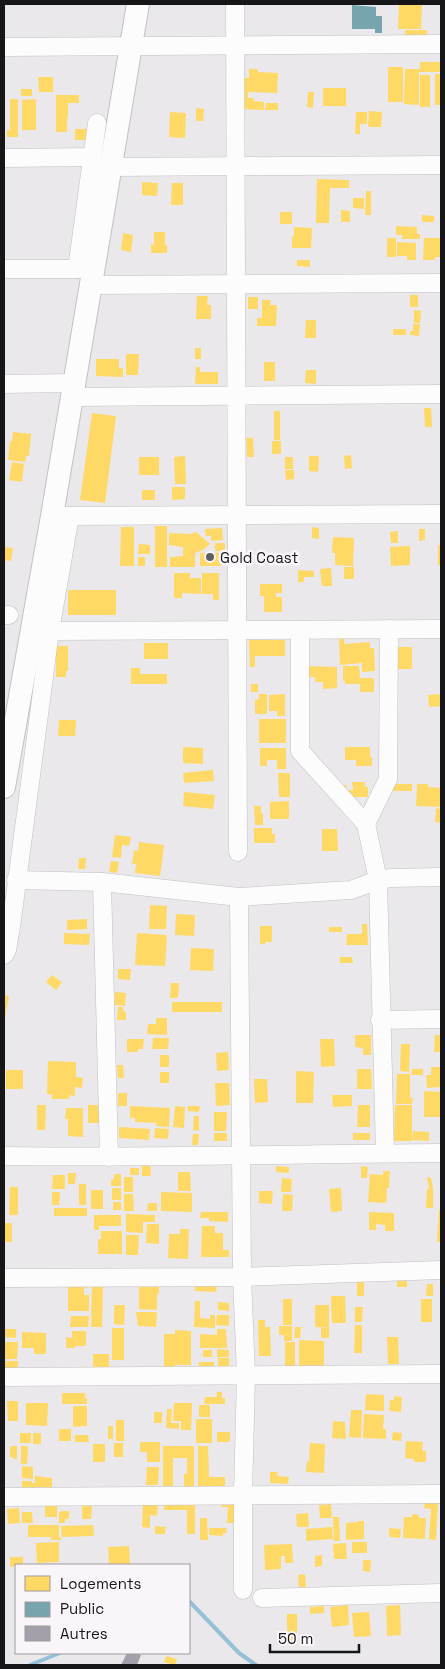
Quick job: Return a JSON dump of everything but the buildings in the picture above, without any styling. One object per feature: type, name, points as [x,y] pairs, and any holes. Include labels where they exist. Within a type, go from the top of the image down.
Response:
[{"type":"main road","points":[[4,788],[61,516],[73,390],[101,162],[130,46],[138,4]]},
{"type":"street","points":[[235,4],[238,852]]},
{"type":"street","points":[[4,47],[441,44]]},
{"type":"street","points":[[97,123],[101,162]]},
{"type":"street","points":[[4,158],[236,166],[441,164]]},
{"type":"street","points":[[4,269],[237,284],[441,283]]},
{"type":"street","points":[[4,384],[73,390],[237,396],[441,394]]},
{"type":"street","points":[[4,955],[7,950],[11,927],[50,632],[61,516],[441,514]]},
{"type":"street","points":[[366,824],[388,779],[389,629]]},
{"type":"street","points":[[50,632],[441,629]]},
{"type":"street","points":[[300,630],[300,751],[366,824],[378,880],[380,1020],[385,1153]]},
{"type":"street","points":[[16,880],[102,882],[238,897],[351,890],[378,880],[391,878],[441,877]]},
{"type":"street","points":[[102,882],[109,1157]]},
{"type":"street","points":[[238,897],[242,1277],[246,1375],[243,1590]]},
{"type":"street","points":[[380,1020],[441,1019]]},
{"type":"street","points":[[4,1156],[109,1157],[441,1153]]},
{"type":"street","points":[[4,1278],[242,1277],[441,1270]]},
{"type":"street","points":[[4,1377],[441,1374]]},
{"type":"street","points":[[4,1496],[441,1494]]},
{"type":"street","points":[[262,1598],[441,1593]]},
{"type":"waterway","points":[[190,1602],[239,1653],[256,1665]]},
{"type":"waterway","points":[[30,1665],[58,1654]]},
{"type":"place","name":"Gold Coast","points":[[210,557]]}]
